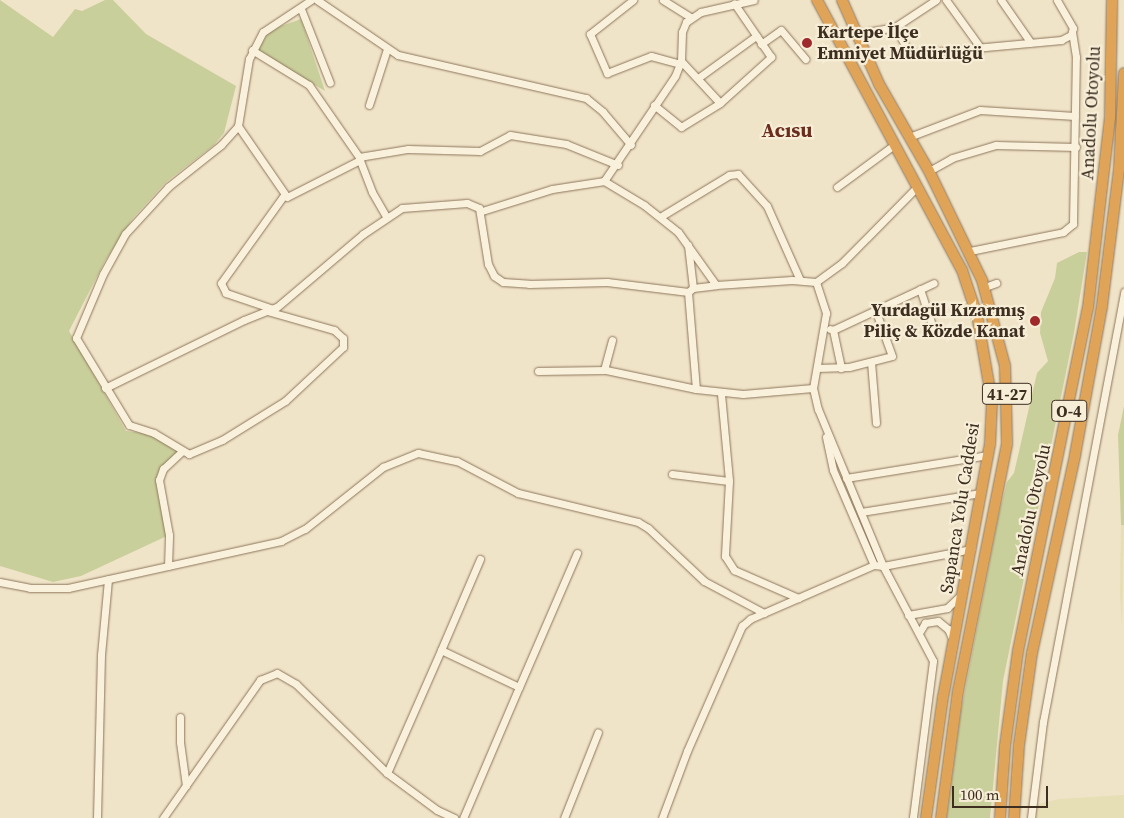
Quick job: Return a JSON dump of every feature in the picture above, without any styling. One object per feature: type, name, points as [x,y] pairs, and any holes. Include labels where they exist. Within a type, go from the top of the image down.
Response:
[{"type":"highway","name":"Sapanca Yolu Caddesi","points":[[817,0],[962,270],[977,316],[992,402],[988,454],[943,697],[926,818]]},
{"type":"highway","name":"Sapanca Yolu Caddesi","points":[[842,0],[856,34],[909,138],[929,171],[970,251],[984,287],[1005,366],[1007,444],[958,691],[941,818]]},
{"type":"highway","name":"Anadolu Otoyolu","points":[[1000,818],[1005,746],[1018,650],[1061,452],[1089,298],[1110,117],[1112,0]]},
{"type":"highway","name":"Anadolu Otoyolu","points":[[1014,818],[1018,745],[1032,653],[1074,455],[1102,306],[1119,170],[1124,73]]},
{"type":"street","points":[[284,195],[221,283],[226,293],[270,310],[334,330],[343,338],[343,347],[285,401],[222,440],[196,452],[182,451],[174,443],[154,433],[129,426],[76,338],[109,261],[125,234],[158,197],[221,145],[238,126],[252,50],[266,28],[301,9],[311,0]]},
{"type":"street","points":[[317,0],[398,55],[586,98],[603,112],[631,145]]},
{"type":"street","points":[[633,0],[590,34],[607,73],[651,56],[680,63],[698,78],[720,103]]},
{"type":"street","points":[[663,0],[690,17]]},
{"type":"street","points":[[482,211],[547,190],[604,181],[631,145],[680,63],[682,32],[690,17],[734,3],[754,0]]},
{"type":"street","points":[[856,34],[895,27],[936,0]]},
{"type":"street","points":[[946,0],[980,47]]},
{"type":"street","points":[[1001,0],[1032,43]]},
{"type":"street","points":[[970,251],[1064,232],[1071,227],[1076,147],[1072,32],[1057,0]]},
{"type":"street","points":[[654,105],[681,127],[720,103],[771,58],[734,3]]},
{"type":"street","points":[[301,9],[330,83]]},
{"type":"street","points":[[895,27],[910,54],[1061,40],[1072,32]]},
{"type":"street","points":[[761,44],[781,30],[804,59]]},
{"type":"street","points":[[698,78],[756,36]]},
{"type":"street","points":[[369,105],[387,49]]},
{"type":"street","points":[[252,50],[309,85],[359,159],[372,192],[386,216]]},
{"type":"street","points":[[909,138],[953,118],[980,110],[1075,116]]},
{"type":"street","points":[[238,126],[284,195]]},
{"type":"street","points":[[284,195],[296,195],[359,159],[408,150],[480,151],[510,136],[566,144],[618,164]]},
{"type":"street","points":[[837,187],[894,145]]},
{"type":"street","points":[[929,171],[952,158],[996,145],[1076,147]]},
{"type":"street","points":[[660,217],[732,173],[738,174],[767,206],[800,280]]},
{"type":"street","points":[[604,181],[660,217],[687,242],[716,284]]},
{"type":"street","points":[[105,388],[270,310],[386,216],[402,208],[462,203],[476,206],[482,211],[488,264],[494,276],[502,282],[529,284],[607,282],[690,290],[716,284],[800,280],[816,282],[842,263],[917,187]]},
{"type":"street","points":[[687,242],[696,389]]},
{"type":"street","points":[[816,282],[825,307],[824,326],[813,388],[826,434],[833,470],[874,565]]},
{"type":"street","points":[[984,287],[996,283]]},
{"type":"street","points":[[833,330],[875,309],[934,284]]},
{"type":"street","points":[[920,289],[934,328]]},
{"type":"street","points":[[1031,818],[1036,767],[1124,292]]},
{"type":"street","points":[[817,368],[841,368],[892,356],[875,309]]},
{"type":"street","points":[[824,326],[833,330]]},
{"type":"street","points":[[833,330],[841,368]]},
{"type":"street","points":[[604,370],[612,340]]},
{"type":"street","points":[[871,362],[876,423]]},
{"type":"street","points":[[538,371],[604,370],[721,394],[813,388]]},
{"type":"street","points":[[721,394],[729,482],[725,556],[728,564],[734,570],[798,598]]},
{"type":"street","points":[[826,434],[883,566],[931,656],[934,674],[913,818]]},
{"type":"street","points":[[168,566],[169,535],[159,480],[163,469],[182,451]]},
{"type":"street","points":[[0,582],[49,589],[108,579],[281,541],[305,528],[396,459],[418,453],[431,453],[458,461],[518,493],[638,522],[704,581],[764,613]]},
{"type":"street","points":[[846,478],[988,454]]},
{"type":"street","points":[[672,474],[729,482]]},
{"type":"street","points":[[861,512],[980,493]]},
{"type":"street","points":[[662,818],[687,751],[739,632],[746,623],[764,613],[874,565],[883,566],[970,549]]},
{"type":"street","points":[[463,818],[578,553]]},
{"type":"street","points":[[387,773],[480,559]]},
{"type":"street","points":[[97,818],[101,656],[108,579]]},
{"type":"street","points":[[908,614],[947,608],[962,593]]},
{"type":"street","points":[[919,633],[924,623],[938,621],[948,629],[954,643]]},
{"type":"street","points":[[441,650],[519,687]]},
{"type":"street","points":[[163,818],[260,680],[271,673],[288,677],[387,773],[437,810],[454,818]]},
{"type":"street","points":[[180,717],[180,742],[186,786]]},
{"type":"street","points":[[564,818],[598,732]]},
{"type":"shaded area","points":[[1121,525],[1124,525],[1122,629],[1120,593]]},
{"type":"shaded area","points":[[1124,795],[1124,818],[1034,818],[1034,805],[1059,799]]},
{"type":"green space","points":[[0,0],[53,37],[75,9],[82,11],[105,0],[113,0],[146,34],[236,86],[224,133],[214,145],[166,182],[133,218],[105,261],[69,331],[126,431],[152,434],[174,446],[179,454],[160,474],[169,535],[81,576],[53,582],[0,566]]},
{"type":"green space","points":[[301,19],[325,91],[257,51],[270,30]]},
{"type":"green space","points":[[1079,252],[1087,252],[1074,333],[1003,681],[990,818],[947,818],[961,711],[999,514],[1007,482],[1014,473],[1037,373],[1048,361],[1040,333],[1041,312],[1055,278],[1057,263]]},
{"type":"green space","points":[[1124,406],[1124,525],[1121,525],[1118,435]]},
{"type":"place","name":"Kartepe İlçe Emniyet Müdürlüğü","points":[[807,43]]},
{"type":"place","name":"Yurdagül Kızarmış Piliç & Közde Kanat","points":[[1035,321]]},
{"type":"district","name":"Acısu","points":[[787,130]]}]
